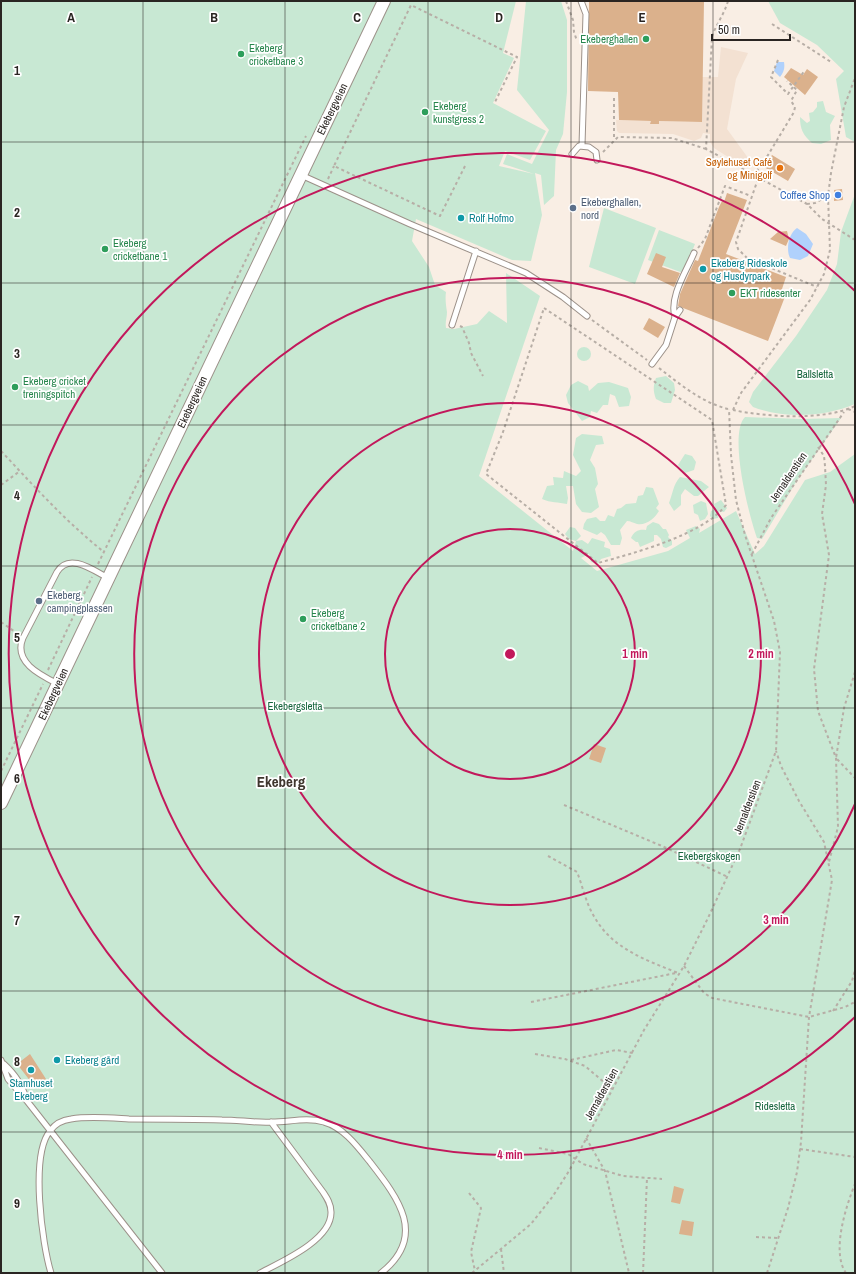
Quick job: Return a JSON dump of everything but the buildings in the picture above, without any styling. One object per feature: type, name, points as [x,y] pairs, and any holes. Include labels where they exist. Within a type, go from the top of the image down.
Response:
[{"type":"street","name":"Ekebergveien","points":[[1,803],[384,1]]},
{"type":"lane","points":[[581,1],[586,14],[582,145]]},
{"type":"lane","points":[[572,154],[576,148],[582,145],[593,149],[597,157]]},
{"type":"lane","points":[[300,175],[526,273],[563,297],[587,316]]},
{"type":"lane","points":[[452,325],[476,251]]},
{"type":"lane","points":[[674,317],[672,308],[674,300],[694,253]]},
{"type":"lane","points":[[652,364],[666,345],[674,317],[680,310]]},
{"type":"lane","points":[[58,684],[45,678],[27,664],[23,658],[21,647],[24,638],[59,568],[66,563],[77,563],[108,578]]},
{"type":"lane","points":[[2,1062],[21,1082],[27,1101]]},
{"type":"lane","points":[[2,1062],[8,1079],[27,1101],[162,1273]]},
{"type":"lane","points":[[51,1273],[44,1243],[39,1170],[43,1141],[59,1122],[71,1119],[223,1120],[271,1122],[314,1120],[336,1127],[366,1157],[386,1183],[403,1213],[406,1232],[402,1250],[397,1259],[381,1273]]},
{"type":"lane","points":[[260,1273],[309,1245],[330,1222],[331,1214],[329,1202],[323,1192],[271,1122]]},
{"type":"path","points":[[566,1],[573,20],[574,32],[585,63]]},
{"type":"path","points":[[706,149],[712,37],[715,27],[725,11],[728,1]]},
{"type":"path","points":[[324,186],[411,5],[517,57],[495,102]]},
{"type":"path","points":[[772,24],[831,62]]},
{"type":"path","points":[[778,60],[771,77],[788,94],[805,70]]},
{"type":"path","points":[[733,410],[741,393],[818,287],[828,260],[830,250],[828,196],[838,130],[855,78]]},
{"type":"path","points":[[753,176],[792,117],[794,107],[791,101],[797,90],[786,81]]},
{"type":"path","points":[[614,98],[614,139]]},
{"type":"path","points":[[1,771],[35,702],[57,647],[306,135]]},
{"type":"path","points":[[597,157],[614,139],[618,137],[672,138],[706,149],[758,179],[807,204],[829,223],[855,240]]},
{"type":"path","points":[[334,166],[440,216],[465,166]]},
{"type":"path","points":[[758,179],[736,242],[738,249],[747,258],[818,287]]},
{"type":"path","points":[[694,253],[705,239],[726,186],[751,196]]},
{"type":"path","points":[[807,204],[815,203],[828,196]]},
{"type":"path","points":[[544,308],[712,420],[726,505],[720,514],[664,543],[598,563],[486,474],[503,432],[544,308]]},
{"type":"path","points":[[452,325],[462,327],[469,343],[471,353],[483,376]]},
{"type":"path","points":[[752,555],[734,487],[729,409],[748,413],[817,415],[844,412],[855,406]]},
{"type":"path","points":[[848,409],[855,412]]},
{"type":"path","name":"Jernalderstien","points":[[472,1273],[519,1236],[542,1212],[576,1158],[612,1090],[678,973],[684,966],[728,877],[776,751],[780,652],[774,621],[752,555],[771,518],[818,447],[844,412]]},
{"type":"path","points":[[818,447],[824,456],[826,485],[822,514],[829,555],[814,669],[818,711],[836,758],[855,778]]},
{"type":"path","points":[[1,451],[44,498],[104,552]]},
{"type":"path","points":[[1,485],[20,471]]},
{"type":"path","points":[[1,622],[24,638]]},
{"type":"path","points":[[829,864],[838,827],[836,758],[844,708],[855,672]]},
{"type":"path","points":[[767,1273],[788,1208],[800,1149],[809,1017],[832,880],[824,842],[799,801],[776,751]]},
{"type":"path","points":[[564,805],[662,846],[728,877]]},
{"type":"path","points":[[548,856],[577,872],[594,917],[602,930],[619,947],[678,973]]},
{"type":"path","points":[[684,966],[704,993],[712,998],[809,1017],[846,1007],[855,1002]]},
{"type":"path","points":[[833,1011],[852,981],[855,970]]},
{"type":"path","points":[[531,1002],[678,973]]},
{"type":"path","points":[[569,1060],[616,1050],[633,1053]]},
{"type":"path","points":[[535,1054],[569,1060],[585,1066],[612,1090]]},
{"type":"path","points":[[586,1138],[606,1171],[629,1273]]},
{"type":"path","points":[[539,1148],[568,1154],[583,1164],[623,1176],[662,1179]]},
{"type":"path","points":[[800,1149],[855,1157]]},
{"type":"path","points":[[643,1273],[647,1178]]},
{"type":"path","points":[[846,1273],[841,1266],[840,1228],[855,1184]]},
{"type":"path","points":[[469,1192],[481,1208],[471,1252],[475,1271]]},
{"type":"path","points":[[756,1237],[778,1238]]},
{"type":"path","points":[[501,1249],[504,1273]]},
{"type":"shaded area","points":[[721,47],[748,53],[736,79],[727,129],[751,162],[739,164],[714,148],[710,142],[710,134],[703,133],[701,138],[694,141],[673,134],[619,133],[617,131],[616,120],[651,121],[651,124],[659,124],[659,121],[702,122],[702,77],[718,77]]},
{"type":"green space","name":"Ekebergsletta","points":[[1,1],[516,1],[503,53],[514,58],[493,103],[546,131],[530,160],[505,151],[499,166],[534,174],[503,164],[507,154],[532,164],[549,130],[517,90],[526,1],[561,1],[567,20],[567,92],[563,134],[556,150],[554,196],[544,205],[541,175],[535,173],[542,215],[531,261],[512,260],[416,219],[412,241],[429,267],[435,285],[446,292],[446,328],[454,329],[477,324],[489,311],[507,323],[506,273],[540,296],[479,476],[573,551],[576,541],[582,540],[588,544],[592,538],[605,542],[604,547],[610,549],[611,556],[601,559],[598,564],[591,562],[589,554],[581,558],[597,571],[668,551],[690,538],[686,530],[696,526],[700,529],[699,533],[736,511],[755,554],[764,546],[805,480],[830,472],[855,454],[855,1273],[1,1273]]},
{"type":"green space","points":[[768,1],[855,1],[855,142],[846,137],[836,79],[844,71],[817,45],[780,23]]},
{"type":"green space","points":[[823,101],[826,112],[835,116],[830,125],[831,140],[821,144],[812,143],[803,132],[800,117],[807,123],[810,121],[809,113],[813,112],[817,107],[817,102]]},
{"type":"green space","name":"Ballsletta","points":[[855,194],[855,404],[831,412],[804,415],[791,415],[765,411],[753,407],[749,402],[753,392],[796,336],[827,290],[837,264],[841,232]]},
{"type":"green space","points":[[604,208],[656,228],[635,284],[589,267]]},
{"type":"green space","points":[[659,230],[695,244],[683,273],[648,260]]},
{"type":"green space","points":[[584,347],[589,349],[591,354],[589,359],[584,361],[579,359],[577,354],[579,349]]},
{"type":"green space","points":[[666,376],[674,383],[675,390],[671,403],[664,403],[656,399],[654,393],[656,378]]},
{"type":"green space","points":[[578,381],[588,386],[589,391],[598,383],[609,382],[628,388],[631,397],[629,406],[619,407],[615,396],[610,394],[608,405],[603,405],[597,413],[591,411],[590,417],[582,421],[568,403],[566,395],[571,385]]},
{"type":"green space","points":[[745,417],[802,419],[841,418],[796,482],[762,539],[757,538],[753,527],[745,495],[739,457],[740,426]]},
{"type":"green space","points":[[582,434],[602,436],[604,444],[596,445],[590,460],[595,468],[598,484],[595,489],[599,507],[591,513],[582,512],[576,504],[573,486],[566,486],[568,498],[567,504],[542,499],[547,486],[554,485],[553,477],[563,478],[564,471],[576,476],[581,471],[573,455],[576,438]]},
{"type":"green space","points":[[685,454],[692,456],[696,462],[694,470],[685,473],[678,465]]},
{"type":"green space","points":[[680,477],[701,481],[709,487],[698,496],[694,496],[685,489],[681,495],[681,505],[674,511],[669,503],[674,486]]},
{"type":"green space","points":[[646,487],[653,488],[659,504],[656,508],[659,511],[653,519],[644,524],[637,524],[627,521],[620,530],[622,538],[620,545],[611,545],[605,535],[601,532],[597,535],[583,529],[587,519],[596,517],[600,521],[605,521],[608,515],[614,517],[617,509],[626,504],[636,503],[638,496],[643,495]]},
{"type":"green space","points":[[721,500],[727,508],[724,512],[719,511],[718,518],[713,519],[710,516],[711,511],[715,509],[714,504]]},
{"type":"green space","points":[[701,501],[706,503],[708,514],[705,519],[700,521],[698,515],[694,513],[693,505]]},
{"type":"green space","points":[[653,522],[659,524],[663,529],[666,529],[669,535],[668,537],[672,541],[672,545],[666,548],[663,547],[661,539],[657,535],[654,535],[654,541],[640,547],[638,542],[631,538],[637,531],[646,530],[647,526]]},
{"type":"green space","points":[[570,527],[575,528],[581,536],[576,541],[569,539],[565,534]]},
{"type":"water","points":[[777,62],[784,62],[784,70],[780,77],[774,71]]},
{"type":"water","points":[[797,228],[806,234],[813,244],[808,256],[800,260],[790,258],[788,251],[790,238]]},
{"type":"place","name":"Ekeberghallen","points":[[646,39]]},
{"type":"place","name":"Ekeberg cricketbane 3","points":[[241,54]]},
{"type":"place","name":"Ekeberg kunstgress 2","points":[[425,112]]},
{"type":"place","name":"Søylehuset Café og Minigolf","points":[[780,168]]},
{"type":"place","name":"Coffee Shop","points":[[838,195]]},
{"type":"place","name":"Ekeberghallen, nord","points":[[573,208]]},
{"type":"place","name":"Rolf Hofmo","points":[[461,218]]},
{"type":"place","name":"Ekeberg cricketbane 1","points":[[105,249]]},
{"type":"place","name":"Ekeberg Rideskole og Husdyrpark","points":[[703,269]]},
{"type":"place","name":"EKT ridesenter","points":[[732,293]]},
{"type":"place","name":"Ekeberg cricket treningspitch","points":[[15,387]]},
{"type":"place","name":"Ekeberg, campingplassen","points":[[39,601]]},
{"type":"place","name":"Ekeberg cricketbane 2","points":[[303,619]]},
{"type":"place","name":"Ekeberg gård","points":[[57,1060]]},
{"type":"place","name":"Stamhuset Ekeberg","points":[[31,1070]]},
{"type":"district","name":"Ekeberg","points":[[281,782]]},
{"type":"park label","name":"Ekebergskogen","points":[[709,856]]},
{"type":"park label","name":"Ridesletta","points":[[775,1106]]}]
